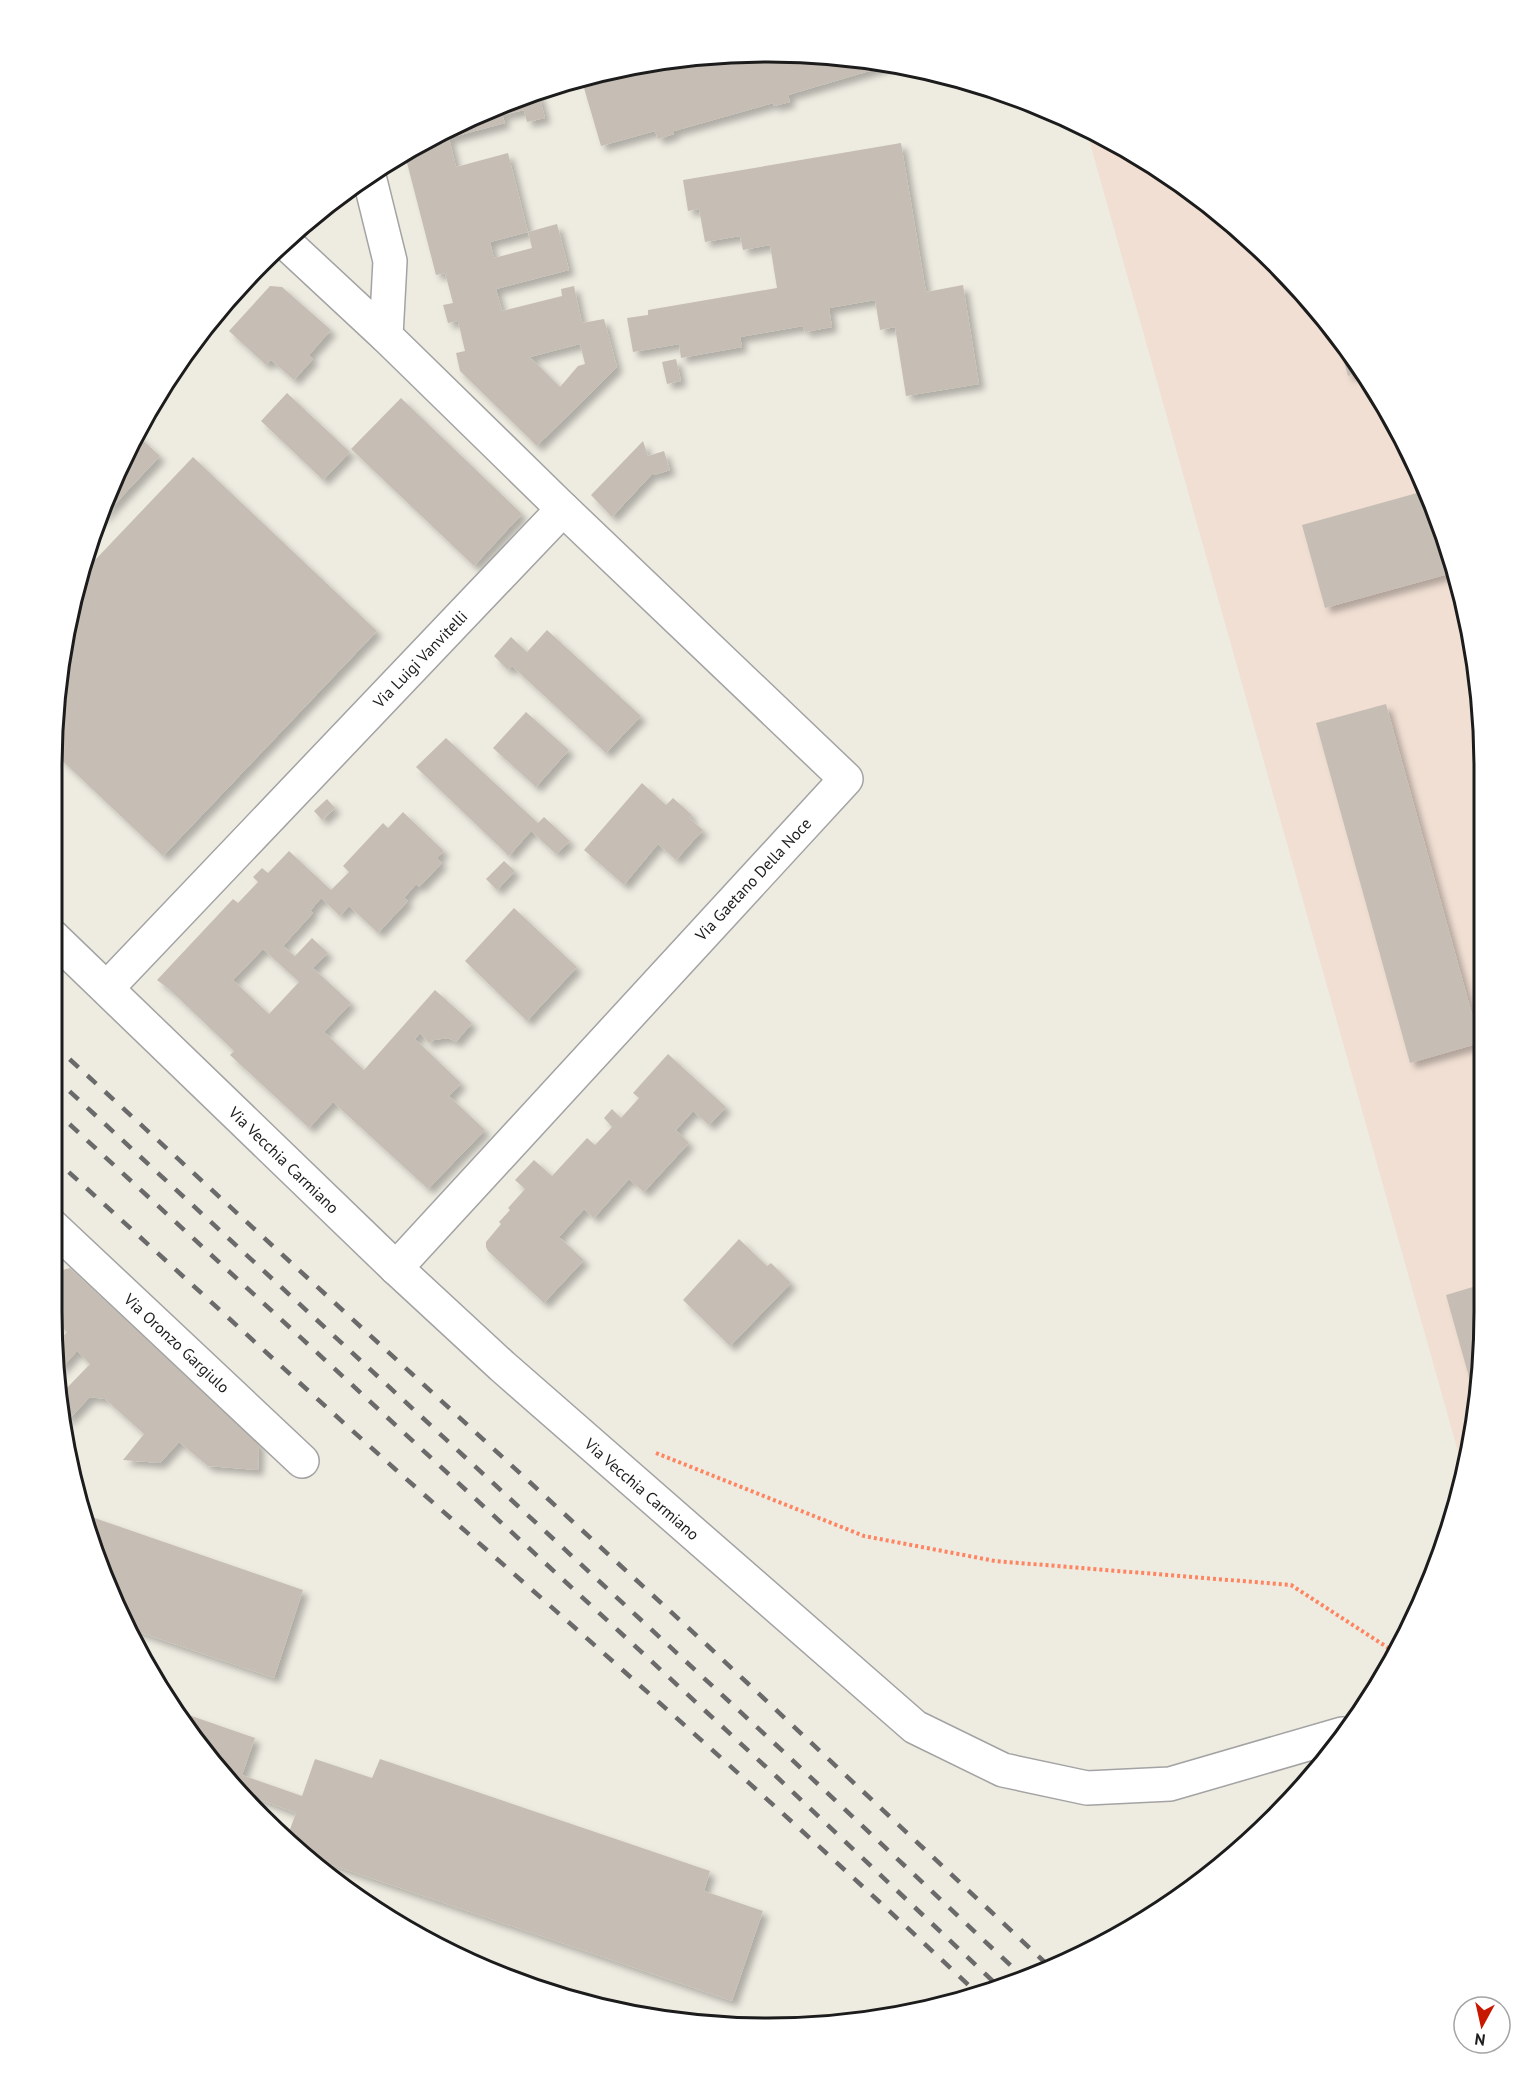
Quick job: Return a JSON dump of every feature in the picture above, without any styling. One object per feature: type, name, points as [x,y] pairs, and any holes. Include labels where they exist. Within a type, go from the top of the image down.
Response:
[{"type":"street","points":[[371,184],[390,261],[386,336]]},
{"type":"street","points":[[291,247],[386,336],[563,509]]},
{"type":"street","name":"Via Luigi Vanvitelli","points":[[107,988],[563,509]]},
{"type":"street","name":"Via Gaetano Della Noce","points":[[396,1268],[846,779],[563,509]]},
{"type":"street","name":"Via Vecchia Carmiano","points":[[62,945],[396,1268],[502,1366],[915,1727],[1003,1770],[1087,1788],[1170,1784],[1332,1737]]},
{"type":"street","name":"Via Oronzo Gargiulo","points":[[62,1240],[303,1461]]},
{"type":"path","points":[[647,1449],[864,1536],[994,1561],[1292,1585],[1389,1648]]},
{"type":"shaded area","points":[[1089,139],[1161,181],[1198,207],[1268,268],[1329,338],[1380,415],[1402,456],[1437,541],[1450,585],[1461,630],[1468,676],[1473,722],[1474,768],[1474,1311],[1473,1357],[1459,1456]]},
{"type":"building","points":[[722,63],[814,63],[873,70],[788,95],[790,102],[774,106],[773,103],[674,131],[674,134],[658,139],[655,131],[601,146],[584,88],[631,75]]},
{"type":"building","points":[[540,99],[545,118],[527,122],[524,110],[502,115],[505,123],[449,138],[456,167],[508,153],[528,232],[557,224],[569,270],[496,289],[502,311],[562,296],[561,289],[574,286],[582,323],[604,319],[617,367],[537,446],[460,371],[456,353],[465,351],[458,321],[448,323],[443,305],[453,303],[445,273],[436,275],[407,161],[456,134],[498,115]],"holes":[[[528,232],[532,248],[494,258],[490,242]],[[580,344],[585,364],[578,366],[560,387],[530,357]]]},
{"type":"building","points":[[901,143],[926,292],[963,285],[979,384],[906,396],[895,327],[880,330],[875,300],[829,308],[832,327],[805,332],[803,326],[740,337],[742,347],[681,358],[679,344],[633,352],[627,318],[648,315],[648,310],[777,288],[770,245],[743,250],[740,236],[705,242],[699,209],[688,211],[683,180]]},
{"type":"building","points":[[270,286],[282,287],[331,330],[309,355],[313,359],[294,380],[271,360],[266,365],[229,331]]},
{"type":"building","points":[[1343,358],[1354,374],[1348,376]]},
{"type":"building","points":[[676,359],[681,381],[667,384],[662,362]]},
{"type":"building","points":[[287,393],[350,452],[323,480],[261,421]]},
{"type":"building","points":[[401,398],[522,514],[474,566],[351,449]]},
{"type":"building","points":[[143,440],[160,456],[111,508]]},
{"type":"building","points":[[643,441],[648,456],[664,451],[670,470],[654,475],[653,473],[612,517],[591,495]]},
{"type":"building","points":[[193,457],[377,631],[163,856],[62,761],[63,722],[75,630],[93,562]]},
{"type":"building","points":[[1419,493],[1447,574],[1325,608],[1302,525]]},
{"type":"building","points":[[547,630],[641,716],[606,753],[512,666],[508,670],[494,656],[511,637],[527,652]]},
{"type":"building","points":[[1386,704],[1474,1021],[1474,1045],[1410,1063],[1316,723]]},
{"type":"building","points":[[526,712],[569,750],[536,787],[493,748]]},
{"type":"building","points":[[446,738],[538,823],[544,817],[570,841],[556,854],[531,831],[509,856],[416,767]]},
{"type":"building","points":[[642,783],[666,805],[673,798],[692,815],[689,818],[703,830],[676,860],[658,844],[624,885],[584,850]]},
{"type":"building","points":[[327,799],[335,808],[322,820],[314,811]]},
{"type":"building","points":[[403,812],[444,851],[437,858],[442,863],[419,887],[416,884],[404,898],[408,901],[378,933],[349,906],[340,916],[321,898],[310,911],[313,913],[283,946],[295,956],[312,938],[328,953],[313,968],[351,1003],[324,1032],[364,1070],[435,990],[472,1023],[456,1042],[448,1038],[429,1043],[420,1033],[415,1039],[461,1083],[449,1096],[485,1130],[428,1189],[333,1102],[309,1128],[230,1055],[234,1051],[157,980],[233,899],[238,903],[258,882],[253,877],[262,868],[268,873],[289,851],[331,890],[349,872],[343,866],[383,823],[388,828]],"holes":[[[263,949],[299,982],[269,1014],[233,980]]]},
{"type":"building","points":[[504,861],[515,871],[497,890],[486,879]]},
{"type":"building","points":[[514,908],[577,967],[527,1021],[465,961]]},
{"type":"building","points":[[668,1054],[726,1107],[709,1125],[693,1111],[676,1130],[689,1143],[644,1192],[629,1179],[594,1218],[584,1209],[559,1237],[584,1260],[544,1303],[486,1247],[486,1242],[510,1210],[508,1208],[525,1189],[515,1180],[534,1160],[552,1176],[587,1138],[595,1145],[612,1127],[604,1118],[612,1109],[621,1118],[639,1098],[633,1093]]},
{"type":"building","points":[[739,1239],[767,1266],[771,1263],[791,1283],[730,1346],[683,1300]]},
{"type":"building","points":[[70,1268],[259,1444],[258,1470],[208,1466],[179,1442],[160,1463],[123,1460],[144,1434],[105,1399],[90,1397],[70,1418],[66,1388],[90,1364],[77,1351],[64,1366],[63,1336],[67,1332],[62,1327],[62,1270]]},
{"type":"building","points":[[1474,1287],[1470,1382],[1446,1295]]},
{"type":"building","points":[[93,1517],[303,1590],[274,1678],[139,1632],[115,1581]]},
{"type":"building","points":[[189,1715],[255,1738],[242,1775],[302,1796],[315,1759],[372,1778],[380,1759],[710,1871],[704,1891],[763,1911],[732,2001],[328,1863],[289,1831],[296,1813],[256,1798],[207,1741]]},
{"type":"railway","points":[[62,1052],[708,1646],[1044,1961]]},
{"type":"railway","points":[[62,1084],[787,1755],[1017,1972]]},
{"type":"railway","points":[[62,1117],[778,1778],[992,1981]]},
{"type":"railway","points":[[62,1166],[395,1469],[762,1795],[971,1987]]}]
